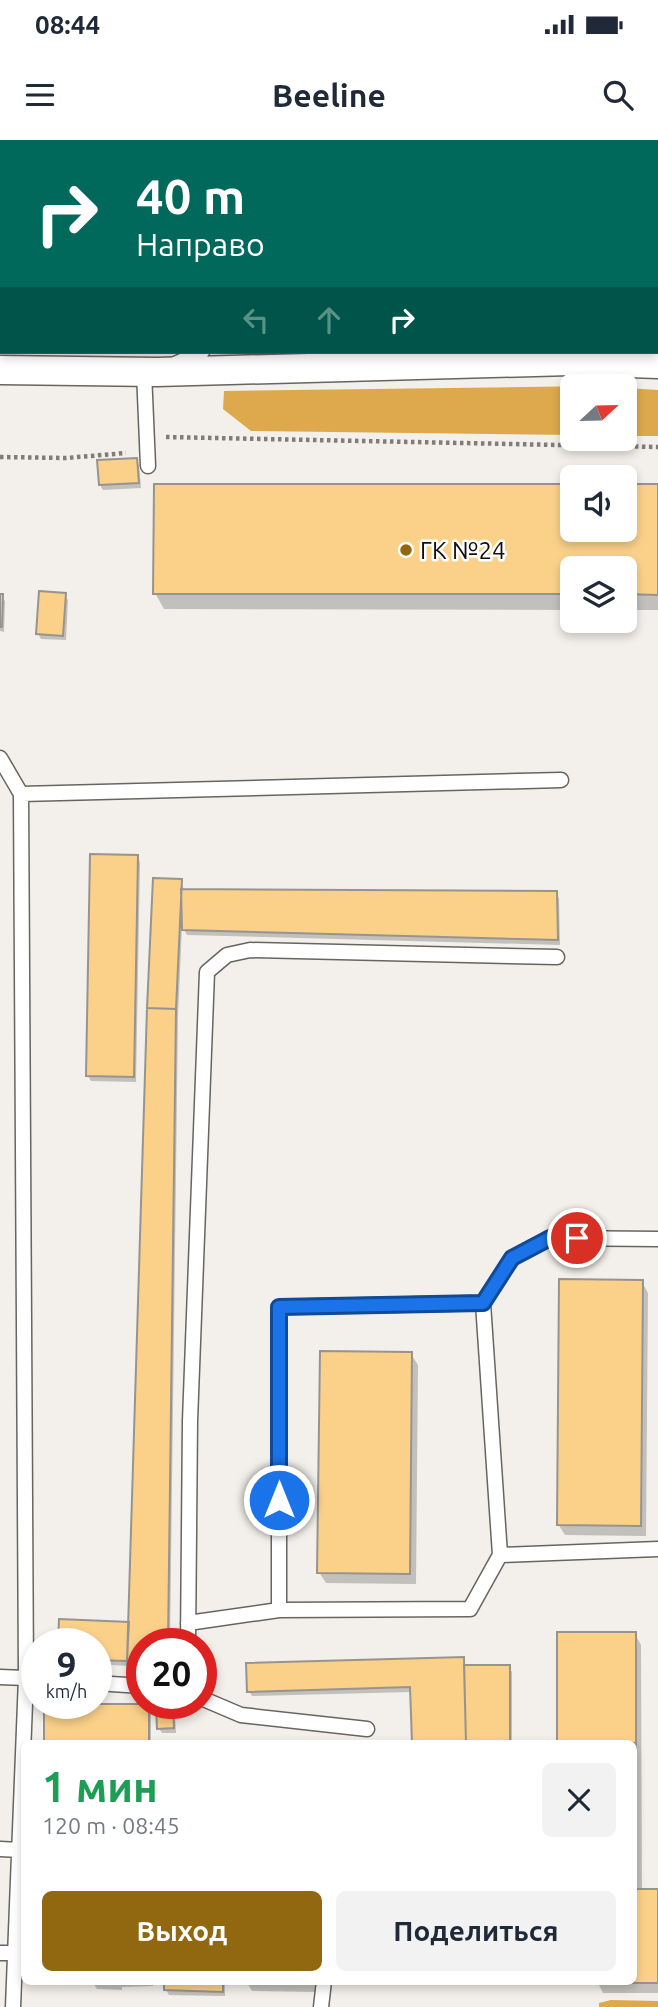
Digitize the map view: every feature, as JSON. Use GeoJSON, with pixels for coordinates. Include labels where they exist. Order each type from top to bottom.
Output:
{"type":"FeatureCollection","features":[{"type":"Feature","properties":{"kind":"street"},"geometry":{"type":"LineString","coordinates":[[0,370],[151,372],[570,361],[658,364]]}},
{"type":"Feature","properties":{"kind":"lane"},"geometry":{"type":"LineString","coordinates":[[148,459],[151,372],[197,354]]}},
{"type":"Feature","properties":{"kind":"lane"},"geometry":{"type":"LineString","coordinates":[[0,758],[21,794],[30,1628]]}},
{"type":"Feature","properties":{"kind":"lane"},"geometry":{"type":"LineString","coordinates":[[21,794],[561,780]]}},
{"type":"Feature","properties":{"kind":"lane"},"geometry":{"type":"LineString","coordinates":[[188,1628],[190,1421],[207,972],[227,955],[250,950],[557,957]]}},
{"type":"Feature","properties":{"kind":"lane"},"geometry":{"type":"LineString","coordinates":[[188,1623],[279,1610],[470,1609],[500,1555],[483,1303],[512,1258],[550,1238],[658,1239]]}},
{"type":"Feature","properties":{"kind":"lane"},"geometry":{"type":"LineString","coordinates":[[279,1610],[279,1307],[483,1303]]}},
{"type":"Feature","properties":{"kind":"lane"},"geometry":{"type":"LineString","coordinates":[[500,1555],[658,1549]]}},
{"type":"Feature","properties":{"kind":"lane"},"geometry":{"type":"LineString","coordinates":[[0,1677],[21,1678]]}},
{"type":"Feature","properties":{"kind":"lane"},"geometry":{"type":"LineString","coordinates":[[217,1705],[241,1715],[367,1729]]}},
{"type":"Feature","properties":{"kind":"lane"},"geometry":{"type":"LineString","coordinates":[[27,1740],[28,1719]]}},
{"type":"Feature","properties":{"kind":"lane"},"geometry":{"type":"LineString","coordinates":[[13,2007],[8,1953],[21,1834]]}},
{"type":"Feature","properties":{"kind":"lane"},"geometry":{"type":"LineString","coordinates":[[0,1849],[20,1850]]}},
{"type":"Feature","properties":{"kind":"lane"},"geometry":{"type":"LineString","coordinates":[[321,2007],[324,1985]]}},
{"type":"Feature","properties":{"kind":"path"},"geometry":{"type":"LineString","coordinates":[[148,436],[658,447]]}},
{"type":"Feature","properties":{"kind":"path"},"geometry":{"type":"LineString","coordinates":[[0,457],[148,459]]}},
{"type":"Feature","properties":{"kind":"shaded area"},"geometry":{"type":"Polygon","coordinates":[[[560,386],[560,435],[251,431],[223,409],[224,391],[560,386]]]}},
{"type":"Feature","properties":{"kind":"shaded area"},"geometry":{"type":"Polygon","coordinates":[[[637,389],[658,390],[658,436],[637,436],[637,389]]]}},
{"type":"Feature","properties":{"kind":"shaded area"},"geometry":{"type":"Polygon","coordinates":[[[611,2000],[658,2001],[658,2007],[599,2007],[599,2003],[611,2000]]]}},
{"type":"Feature","properties":{"kind":"building"},"geometry":{"type":"Polygon","coordinates":[[[137,458],[139,483],[99,485],[97,460],[137,458]]]}},
{"type":"Feature","properties":{"kind":"building","name":"ГК №24"},"geometry":{"type":"Polygon","coordinates":[[[154,484],[560,484],[560,542],[637,542],[637,484],[658,484],[658,595],[637,594],[637,556],[560,556],[560,594],[153,594],[154,484]]]}},
{"type":"Feature","properties":{"kind":"building"},"geometry":{"type":"Polygon","coordinates":[[[39,591],[66,593],[63,636],[36,634],[39,591]]]}},
{"type":"Feature","properties":{"kind":"building"},"geometry":{"type":"Polygon","coordinates":[[[0,594],[3,594],[2,627],[0,627],[0,594]]]}},
{"type":"Feature","properties":{"kind":"building"},"geometry":{"type":"Polygon","coordinates":[[[90,854],[138,855],[134,1077],[86,1076],[90,854]]]}},
{"type":"Feature","properties":{"kind":"building"},"geometry":{"type":"Polygon","coordinates":[[[153,878],[182,879],[176,1009],[147,1008],[153,878]]]}},
{"type":"Feature","properties":{"kind":"building"},"geometry":{"type":"Polygon","coordinates":[[[181,889],[557,891],[558,940],[182,930],[181,889]]]}},
{"type":"Feature","properties":{"kind":"building"},"geometry":{"type":"Polygon","coordinates":[[[147,1008],[176,1009],[168,1628],[128,1628],[147,1008]]]}},
{"type":"Feature","properties":{"kind":"building"},"geometry":{"type":"Polygon","coordinates":[[[559,1279],[643,1280],[641,1526],[557,1525],[559,1279]]]}},
{"type":"Feature","properties":{"kind":"building"},"geometry":{"type":"Polygon","coordinates":[[[320,1351],[412,1352],[410,1574],[317,1573],[320,1351]]]}},
{"type":"Feature","properties":{"kind":"building"},"geometry":{"type":"Polygon","coordinates":[[[59,1619],[129,1622],[129,1628],[126,1628],[126,1661],[112,1661],[112,1628],[59,1628],[59,1619]]]}},
{"type":"Feature","properties":{"kind":"building"},"geometry":{"type":"Polygon","coordinates":[[[557,1632],[636,1632],[636,1740],[557,1740],[557,1632]]]}},
{"type":"Feature","properties":{"kind":"building"},"geometry":{"type":"Polygon","coordinates":[[[464,1657],[466,1740],[412,1740],[410,1687],[247,1692],[246,1663],[464,1657]]]}},
{"type":"Feature","properties":{"kind":"building"},"geometry":{"type":"Polygon","coordinates":[[[464,1665],[510,1665],[510,1740],[466,1740],[464,1665]]]}},
{"type":"Feature","properties":{"kind":"building"},"geometry":{"type":"Polygon","coordinates":[[[112,1704],[126,1704],[126,1719],[149,1719],[149,1740],[44,1740],[44,1719],[112,1719],[112,1704]]]}},
{"type":"Feature","properties":{"kind":"building"},"geometry":{"type":"Polygon","coordinates":[[[157,1719],[174,1719],[174,1728],[157,1729],[157,1719]]]}},
{"type":"Feature","properties":{"kind":"building"},"geometry":{"type":"Polygon","coordinates":[[[637,1889],[658,1889],[658,1983],[637,1983],[637,1889]]]}},
{"type":"Feature","properties":{"kind":"building"},"geometry":{"type":"Polygon","coordinates":[[[164,1985],[223,1985],[223,1992],[164,1990],[164,1985]]]}},
{"type":"Feature","properties":{"kind":"place","name":"ГК №24"},"geometry":{"type":"Point","coordinates":[406,550]}},
{"type":"Feature","properties":{"kind":"route"},"geometry":{"type":"LineString","coordinates":[[279,1500],[279,1307],[483,1303],[512,1258],[550,1238],[577,1238]]}}]}
